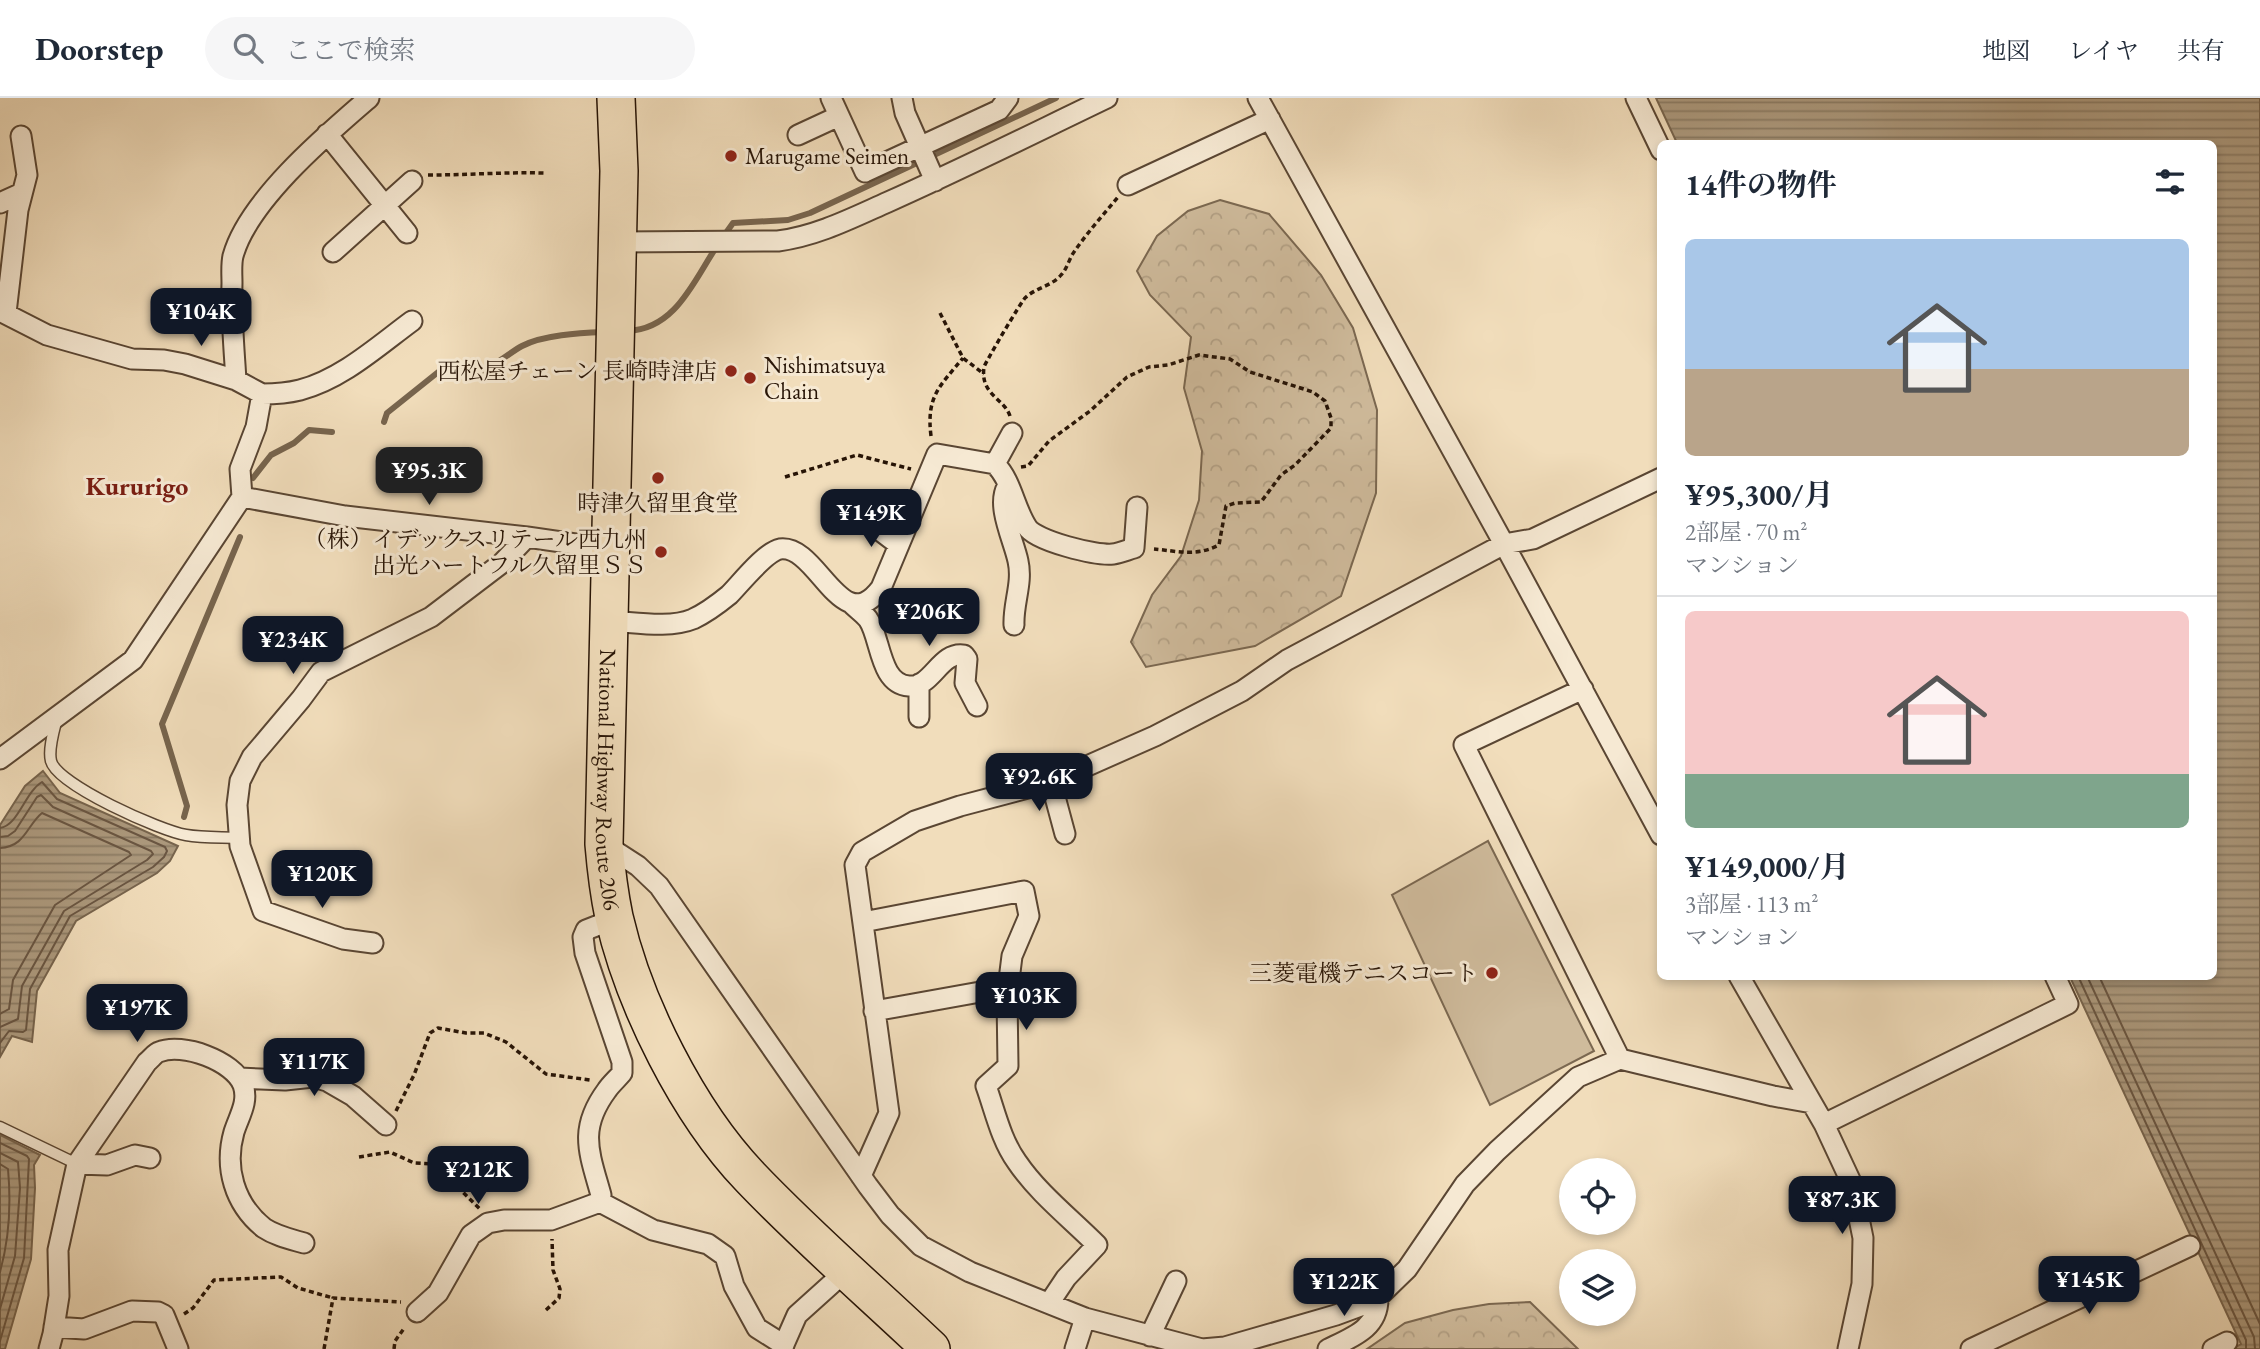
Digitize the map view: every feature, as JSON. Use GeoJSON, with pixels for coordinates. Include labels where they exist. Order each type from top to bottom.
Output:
{"type":"FeatureCollection","features":[{"type":"Feature","properties":{"kind":"highway","name":"National Highway Route 206"},"geometry":{"type":"LineString","coordinates":[[617,98],[619,171],[604,844],[614,919],[645,1009],[689,1097],[749,1176],[930,1349]]}},
{"type":"Feature","properties":{"kind":"street"},"geometry":{"type":"LineString","coordinates":[[236,380],[231,297],[232,258],[251,220],[276,188],[327,134],[369,98]]}},
{"type":"Feature","properties":{"kind":"street"},"geometry":{"type":"LineString","coordinates":[[902,98],[905,113],[932,176]]}},
{"type":"Feature","properties":{"kind":"street"},"geometry":{"type":"LineString","coordinates":[[798,135],[835,107],[865,172],[920,149],[999,110],[1008,98]]}},
{"type":"Feature","properties":{"kind":"street"},"geometry":{"type":"LineString","coordinates":[[617,242],[799,239],[826,229],[932,176],[1107,98]]}},
{"type":"Feature","properties":{"kind":"street"},"geometry":{"type":"LineString","coordinates":[[1258,98],[1657,828]]}},
{"type":"Feature","properties":{"kind":"street"},"geometry":{"type":"LineString","coordinates":[[1636,98],[1657,142]]}},
{"type":"Feature","properties":{"kind":"street"},"geometry":{"type":"LineString","coordinates":[[1129,185],[1270,119]]}},
{"type":"Feature","properties":{"kind":"street"},"geometry":{"type":"LineString","coordinates":[[327,134],[407,233]]}},
{"type":"Feature","properties":{"kind":"street"},"geometry":{"type":"LineString","coordinates":[[21,136],[27,175],[18,210],[3,312],[25,326],[47,335],[132,359],[186,364],[236,380],[262,394],[302,390],[322,381],[350,366],[412,321]]}},
{"type":"Feature","properties":{"kind":"street"},"geometry":{"type":"LineString","coordinates":[[333,252],[412,181]]}},
{"type":"Feature","properties":{"kind":"street"},"geometry":{"type":"LineString","coordinates":[[0,203],[22,193]]}},
{"type":"Feature","properties":{"kind":"street"},"geometry":{"type":"LineString","coordinates":[[0,759],[133,660],[242,497],[240,469],[256,427],[262,394]]}},
{"type":"Feature","properties":{"kind":"street"},"geometry":{"type":"LineString","coordinates":[[1012,433],[1002,473],[1003,502],[1019,562],[1020,579],[1013,611],[1014,625]]}},
{"type":"Feature","properties":{"kind":"street"},"geometry":{"type":"LineString","coordinates":[[852,604],[872,599],[881,588],[937,454],[1002,473],[1027,527],[1033,535],[1046,541],[1111,555],[1134,548],[1137,507]]}},
{"type":"Feature","properties":{"kind":"street"},"geometry":{"type":"LineString","coordinates":[[862,1176],[889,1113],[855,865],[862,852],[915,821],[1051,782],[1155,736],[1242,691],[1287,660],[1504,544],[1533,539],[1657,480]]}},
{"type":"Feature","properties":{"kind":"street"},"geometry":{"type":"LineString","coordinates":[[242,497],[345,516],[610,549]]}},
{"type":"Feature","properties":{"kind":"street"},"geometry":{"type":"LineString","coordinates":[[866,520],[899,545]]}},
{"type":"Feature","properties":{"kind":"street"},"geometry":{"type":"LineString","coordinates":[[373,943],[343,939],[264,911],[240,846],[237,805],[240,781],[252,757],[321,672],[431,617],[502,562],[527,537]]}},
{"type":"Feature","properties":{"kind":"street"},"geometry":{"type":"LineString","coordinates":[[608,621],[675,623],[694,619],[711,609],[767,556],[782,549],[796,552],[842,598],[870,621],[888,674],[897,683],[910,686],[919,684],[947,658],[964,655],[967,659],[965,683],[977,706]]}},
{"type":"Feature","properties":{"kind":"street"},"geometry":{"type":"LineString","coordinates":[[919,684],[919,717]]}},
{"type":"Feature","properties":{"kind":"street"},"geometry":{"type":"LineString","coordinates":[[1583,689],[1464,745],[1620,1059]]}},
{"type":"Feature","properties":{"kind":"street"},"geometry":{"type":"LineString","coordinates":[[1051,782],[1065,834]]}},
{"type":"Feature","properties":{"kind":"street"},"geometry":{"type":"LineString","coordinates":[[604,844],[638,866],[659,886],[890,1215],[921,1246],[970,1272],[1051,1302],[1085,1318],[1202,1349],[1225,1347],[1336,1315],[1374,1301],[1407,1269],[1465,1184],[1497,1151],[1578,1077],[1620,1059],[1812,1103]]}},
{"type":"Feature","properties":{"kind":"street"},"geometry":{"type":"LineString","coordinates":[[863,922],[1024,891],[1028,916],[1012,956],[1008,987],[1008,1066],[986,1086],[1005,1140],[1016,1161],[1035,1184],[1097,1245],[1066,1278],[1051,1302]]}},
{"type":"Feature","properties":{"kind":"street"},"geometry":{"type":"LineString","coordinates":[[600,1202],[601,1195],[587,1135],[590,1118],[608,1088],[621,1073],[621,1062],[585,953],[583,937],[586,930],[614,919]]}},
{"type":"Feature","properties":{"kind":"street"},"geometry":{"type":"LineString","coordinates":[[1740,980],[1824,1124],[1852,1184],[1863,1238],[1862,1284],[1848,1349]]}},
{"type":"Feature","properties":{"kind":"street"},"geometry":{"type":"LineString","coordinates":[[1824,1124],[2068,1004],[2057,980]]}},
{"type":"Feature","properties":{"kind":"street"},"geometry":{"type":"LineString","coordinates":[[874,1011],[1008,987]]}},
{"type":"Feature","properties":{"kind":"street"},"geometry":{"type":"LineString","coordinates":[[48,1349],[59,1296],[58,1250],[77,1164],[147,1062],[158,1052],[171,1050],[198,1053],[217,1059],[232,1068],[244,1088],[243,1110],[229,1155],[230,1176],[236,1192],[264,1228],[282,1237],[304,1243]]}},
{"type":"Feature","properties":{"kind":"street"},"geometry":{"type":"LineString","coordinates":[[239,1078],[285,1080],[313,1077],[327,1081],[353,1096],[386,1125]]}},
{"type":"Feature","properties":{"kind":"street"},"geometry":{"type":"LineString","coordinates":[[77,1164],[107,1165],[135,1155],[150,1158]]}},
{"type":"Feature","properties":{"kind":"street"},"geometry":{"type":"LineString","coordinates":[[420,1309],[438,1293],[471,1235],[488,1223],[551,1220],[600,1202],[653,1230],[708,1244],[725,1256],[734,1286],[757,1328],[783,1347],[797,1315],[847,1270]]}},
{"type":"Feature","properties":{"kind":"street"},"geometry":{"type":"LineString","coordinates":[[1970,1349],[2190,1247]]}},
{"type":"Feature","properties":{"kind":"street"},"geometry":{"type":"LineString","coordinates":[[1150,1336],[1176,1282]]}},
{"type":"Feature","properties":{"kind":"street"},"geometry":{"type":"LineString","coordinates":[[1328,1349],[1363,1330],[1374,1320],[1378,1310],[1378,1297]]}},
{"type":"Feature","properties":{"kind":"street"},"geometry":{"type":"LineString","coordinates":[[54,1327],[85,1329],[132,1311],[145,1310],[164,1315],[178,1349]]}},
{"type":"Feature","properties":{"kind":"street"},"geometry":{"type":"LineString","coordinates":[[1075,1349],[1085,1318]]}},
{"type":"Feature","properties":{"kind":"lane"},"geometry":{"type":"LineString","coordinates":[[57,718],[51,760],[57,772],[82,791],[185,835],[240,838]]}},
{"type":"Feature","properties":{"kind":"lane"},"geometry":{"type":"LineString","coordinates":[[0,1127],[77,1164]]}},
{"type":"Feature","properties":{"kind":"path"},"geometry":{"type":"LineString","coordinates":[[412,181],[427,175],[479,172],[544,173]]}},
{"type":"Feature","properties":{"kind":"path"},"geometry":{"type":"LineString","coordinates":[[1012,433],[1009,411],[985,386],[984,368],[988,354],[1005,334],[1025,298],[1061,276],[1073,254],[1129,185]]}},
{"type":"Feature","properties":{"kind":"path"},"geometry":{"type":"LineString","coordinates":[[940,313],[963,358],[984,374]]}},
{"type":"Feature","properties":{"kind":"path"},"geometry":{"type":"LineString","coordinates":[[1002,473],[1028,466],[1049,441],[1090,411],[1127,377],[1149,368],[1199,355],[1230,359],[1250,372],[1314,391],[1325,401],[1331,418],[1331,428],[1295,465],[1281,475],[1261,502],[1226,506],[1219,545],[1208,551],[1192,554],[1134,548]]}},
{"type":"Feature","properties":{"kind":"path"},"geometry":{"type":"LineString","coordinates":[[937,454],[930,426],[933,396],[939,384],[963,358]]}},
{"type":"Feature","properties":{"kind":"path"},"geometry":{"type":"LineString","coordinates":[[785,477],[857,455],[929,474]]}},
{"type":"Feature","properties":{"kind":"path"},"geometry":{"type":"LineString","coordinates":[[386,1125],[401,1103],[430,1032],[438,1028],[466,1033],[484,1032],[506,1042],[546,1074],[564,1078],[586,1078],[608,1088]]}},
{"type":"Feature","properties":{"kind":"path"},"geometry":{"type":"LineString","coordinates":[[359,1157],[390,1152],[414,1163],[433,1164],[494,1222]]}},
{"type":"Feature","properties":{"kind":"path"},"geometry":{"type":"LineString","coordinates":[[547,1310],[559,1298],[560,1289],[553,1270],[551,1220]]}},
{"type":"Feature","properties":{"kind":"path"},"geometry":{"type":"LineString","coordinates":[[168,1324],[193,1308],[214,1280],[281,1277],[298,1287],[333,1298],[416,1303],[420,1309],[395,1341],[394,1349]]}},
{"type":"Feature","properties":{"kind":"path"},"geometry":{"type":"LineString","coordinates":[[324,1349],[333,1298]]}},
{"type":"Feature","properties":{"kind":"green space"},"geometry":{"type":"Polygon","coordinates":[[[1220,200],[1269,214],[1321,275],[1353,328],[1377,410],[1376,493],[1341,596],[1255,646],[1146,667],[1131,642],[1152,595],[1181,556],[1199,500],[1202,451],[1184,388],[1191,337],[1150,295],[1137,271],[1157,236],[1188,211],[1220,200]]]}},
{"type":"Feature","properties":{"kind":"green space","name":"三菱電機テニスコート"},"geometry":{"type":"Polygon","coordinates":[[[1488,841],[1594,1051],[1490,1105],[1392,895],[1488,841]]]}},
{"type":"Feature","properties":{"kind":"green space"},"geometry":{"type":"Polygon","coordinates":[[[1530,1302],[1578,1349],[1367,1349],[1405,1323],[1453,1310],[1489,1304],[1530,1302]]]}},
{"type":"Feature","properties":{"kind":"water"},"geometry":{"type":"Polygon","coordinates":[[[1656,98],[2260,98],[2260,1349],[2232,1349],[2241,1344],[2071,980],[2217,980],[2217,140],[1676,140],[1656,98]]]}},
{"type":"Feature","properties":{"kind":"water"},"geometry":{"type":"Polygon","coordinates":[[[43,771],[60,793],[178,846],[170,861],[157,873],[76,921],[37,991],[32,1042],[12,1036],[0,1057],[0,825],[25,786],[43,771]]]}},
{"type":"Feature","properties":{"kind":"water"},"geometry":{"type":"Polygon","coordinates":[[[0,1135],[40,1155],[34,1165],[31,1259],[5,1349],[0,1349],[0,1135]]]}},
{"type":"Feature","properties":{"kind":"waterway"},"geometry":{"type":"LineString","coordinates":[[723,237],[733,223],[788,220],[810,213],[1056,98]]}},
{"type":"Feature","properties":{"kind":"waterway"},"geometry":{"type":"LineString","coordinates":[[628,331],[659,322],[671,312],[682,300],[717,246]]}},
{"type":"Feature","properties":{"kind":"waterway"},"geometry":{"type":"LineString","coordinates":[[384,422],[387,413],[447,365],[478,372],[540,339],[604,332]]}},
{"type":"Feature","properties":{"kind":"waterway"},"geometry":{"type":"LineString","coordinates":[[253,478],[271,455],[294,443],[309,430],[332,432]]}},
{"type":"Feature","properties":{"kind":"waterway"},"geometry":{"type":"LineString","coordinates":[[184,817],[187,806],[162,724],[240,537]]}},
{"type":"Feature","properties":{"kind":"place","name":"Marugame Seimen"},"geometry":{"type":"Point","coordinates":[731,156]}},
{"type":"Feature","properties":{"kind":"place","name":"西松屋チェーン 長崎時津店"},"geometry":{"type":"Point","coordinates":[731,371]}},
{"type":"Feature","properties":{"kind":"place","name":"Nishimatsuya Chain"},"geometry":{"type":"Point","coordinates":[750,378]}},
{"type":"Feature","properties":{"kind":"place","name":"時津久留里食堂"},"geometry":{"type":"Point","coordinates":[658,478]}},
{"type":"Feature","properties":{"kind":"place","name":"（株）イデックスリテール西九州 出光ハートフル久留里ＳＳ"},"geometry":{"type":"Point","coordinates":[661,552]}},
{"type":"Feature","properties":{"kind":"place","name":"三菱電機テニスコート"},"geometry":{"type":"Point","coordinates":[1492,973]}},
{"type":"Feature","properties":{"kind":"district","name":"Kururigo"},"geometry":{"type":"Point","coordinates":[137,486]}}]}
